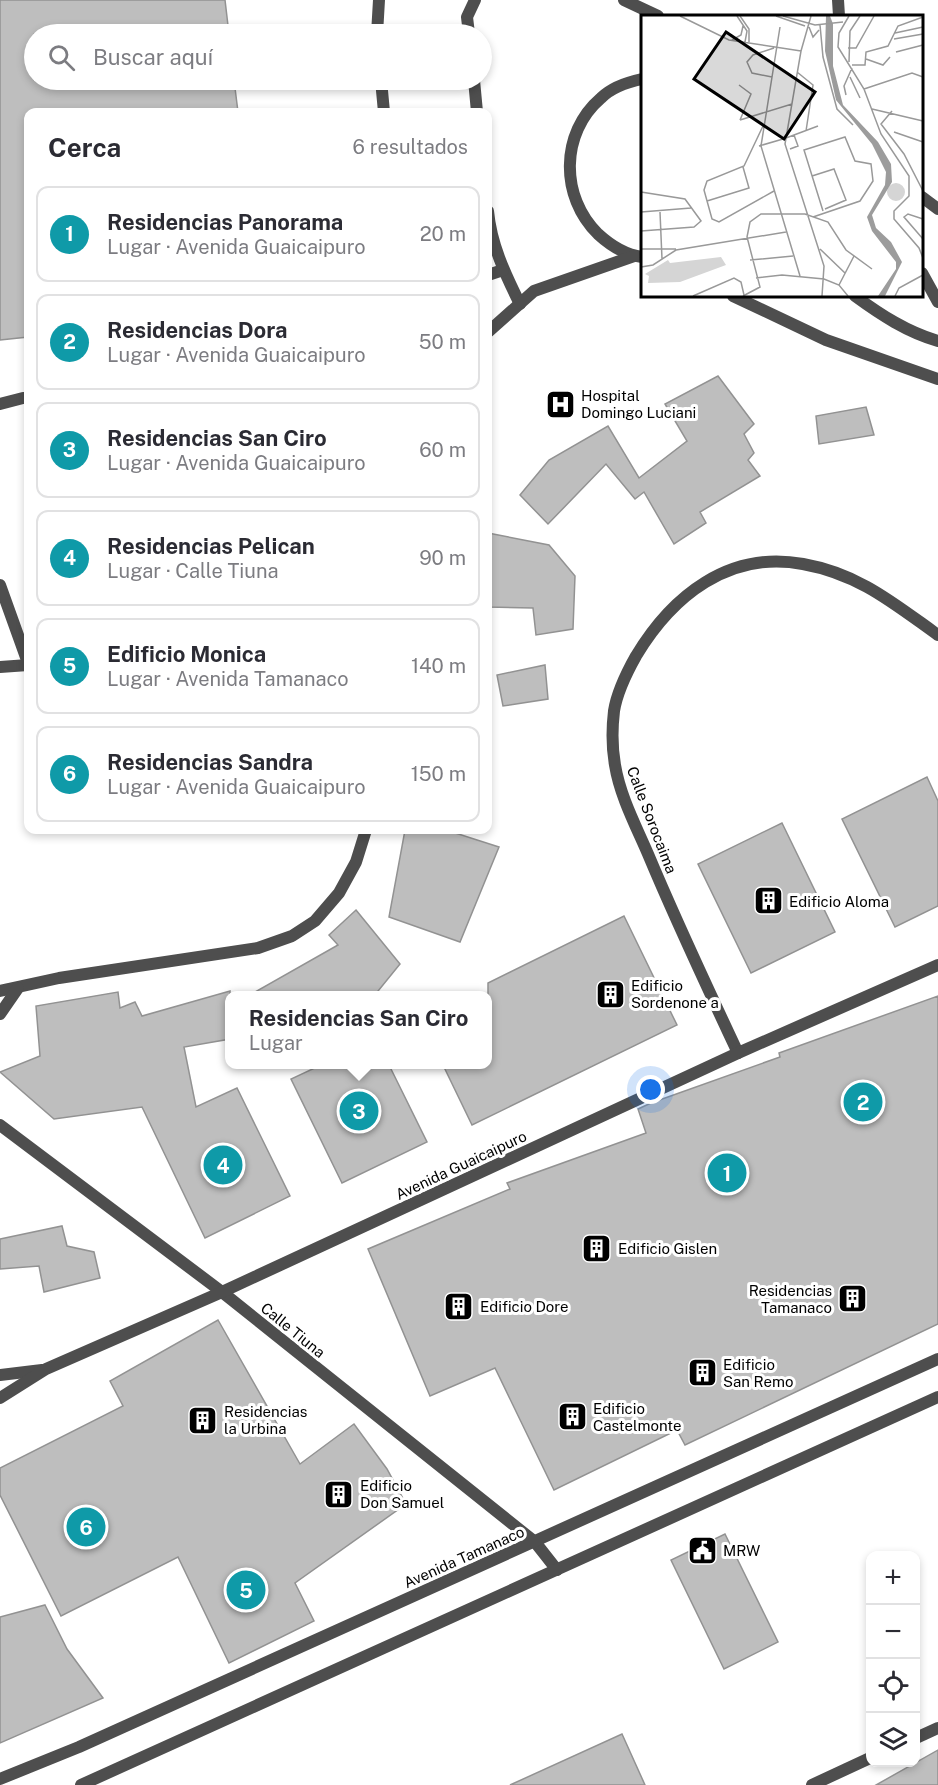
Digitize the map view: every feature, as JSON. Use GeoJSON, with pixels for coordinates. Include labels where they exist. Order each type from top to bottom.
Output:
{"type":"FeatureCollection","features":[{"type":"Feature","properties":{"kind":"street"},"geometry":{"type":"LineString","coordinates":[[378,24],[379,0]]}},
{"type":"Feature","properties":{"kind":"street"},"geometry":{"type":"LineString","coordinates":[[468,24],[467,18],[475,0]]}},
{"type":"Feature","properties":{"kind":"street"},"geometry":{"type":"LineString","coordinates":[[624,0],[656,15]]}},
{"type":"Feature","properties":{"kind":"street"},"geometry":{"type":"LineString","coordinates":[[838,0],[839,15]]}},
{"type":"Feature","properties":{"kind":"street"},"geometry":{"type":"LineString","coordinates":[[638,256],[609,244],[588,225],[574,200],[569,172],[572,144],[582,119],[601,97],[625,83],[641,79]]}},
{"type":"Feature","properties":{"kind":"street"},"geometry":{"type":"LineString","coordinates":[[382,90],[384,108]]}},
{"type":"Feature","properties":{"kind":"street"},"geometry":{"type":"LineString","coordinates":[[475,90],[477,108]]}},
{"type":"Feature","properties":{"kind":"street"},"geometry":{"type":"LineString","coordinates":[[923,199],[938,209]]}},
{"type":"Feature","properties":{"kind":"street"},"geometry":{"type":"LineString","coordinates":[[492,236],[503,270],[520,304]]}},
{"type":"Feature","properties":{"kind":"street"},"geometry":{"type":"LineString","coordinates":[[492,328],[534,291],[638,256]]}},
{"type":"Feature","properties":{"kind":"street"},"geometry":{"type":"LineString","coordinates":[[492,274],[503,270]]}},
{"type":"Feature","properties":{"kind":"street"},"geometry":{"type":"LineString","coordinates":[[923,277],[938,303]]}},
{"type":"Feature","properties":{"kind":"street"},"geometry":{"type":"LineString","coordinates":[[735,297],[826,340],[938,379]]}},
{"type":"Feature","properties":{"kind":"street"},"geometry":{"type":"LineString","coordinates":[[856,297],[879,314],[919,335],[938,341]]}},
{"type":"Feature","properties":{"kind":"street"},"geometry":{"type":"LineString","coordinates":[[0,404],[24,398]]}},
{"type":"Feature","properties":{"kind":"street","name":"Calle Sorocaima"},"geometry":{"type":"LineString","coordinates":[[738,1053],[657,875],[625,800],[615,766],[614,709],[633,663],[646,640],[687,594],[716,575],[744,564],[801,563],[850,577],[870,588],[938,635]]}},
{"type":"Feature","properties":{"kind":"street"},"geometry":{"type":"LineString","coordinates":[[0,585],[24,653]]}},
{"type":"Feature","properties":{"kind":"street"},"geometry":{"type":"LineString","coordinates":[[0,667],[24,664]]}},
{"type":"Feature","properties":{"kind":"street"},"geometry":{"type":"LineString","coordinates":[[0,991],[60,978],[258,948],[292,936],[315,921],[339,893],[356,862],[365,834]]}},
{"type":"Feature","properties":{"kind":"street","name":"Avenida Guaicaipuro"},"geometry":{"type":"LineString","coordinates":[[0,1398],[46,1369],[222,1292],[738,1053],[938,965]]}},
{"type":"Feature","properties":{"kind":"street"},"geometry":{"type":"LineString","coordinates":[[0,1014],[18,988]]}},
{"type":"Feature","properties":{"kind":"street","name":"Calle Tiuna"},"geometry":{"type":"LineString","coordinates":[[2,1124],[222,1292],[535,1542],[557,1570]]}},
{"type":"Feature","properties":{"kind":"street","name":"Avenida Tamanaco"},"geometry":{"type":"LineString","coordinates":[[0,1778],[90,1742],[938,1359]]}},
{"type":"Feature","properties":{"kind":"street"},"geometry":{"type":"LineString","coordinates":[[0,1375],[46,1369]]}},
{"type":"Feature","properties":{"kind":"street"},"geometry":{"type":"LineString","coordinates":[[81,1785],[938,1397]]}},
{"type":"Feature","properties":{"kind":"street"},"geometry":{"type":"LineString","coordinates":[[920,1736],[938,1728]]}},
{"type":"Feature","properties":{"kind":"street"},"geometry":{"type":"LineString","coordinates":[[812,1785],[866,1760]]}},
{"type":"Feature","properties":{"kind":"building"},"geometry":{"type":"Polygon","coordinates":[[[0,0],[225,0],[228,24],[24,24],[24,90],[235,90],[238,108],[24,108],[24,337],[0,340],[0,0]]]}},
{"type":"Feature","properties":{"kind":"building"},"geometry":{"type":"Polygon","coordinates":[[[718,376],[754,424],[744,434],[754,453],[748,460],[760,476],[700,512],[706,523],[674,544],[644,492],[635,499],[606,464],[548,524],[520,495],[549,460],[608,426],[639,478],[687,441],[665,404],[718,376]]]}},
{"type":"Feature","properties":{"kind":"building"},"geometry":{"type":"Polygon","coordinates":[[[866,407],[874,435],[819,444],[816,416],[866,407]]]}},
{"type":"Feature","properties":{"kind":"building"},"geometry":{"type":"Polygon","coordinates":[[[492,534],[549,545],[575,576],[573,629],[536,635],[533,608],[492,607],[492,534]]]}},
{"type":"Feature","properties":{"kind":"building"},"geometry":{"type":"Polygon","coordinates":[[[545,665],[548,699],[503,706],[497,675],[545,665]]]}},
{"type":"Feature","properties":{"kind":"building"},"geometry":{"type":"Polygon","coordinates":[[[927,777],[938,801],[938,906],[895,927],[842,819],[927,777]]]}},
{"type":"Feature","properties":{"kind":"building","name":"Edificio Aloma"},"geometry":{"type":"Polygon","coordinates":[[[782,823],[835,932],[751,973],[698,864],[782,823]]]}},
{"type":"Feature","properties":{"kind":"building"},"geometry":{"type":"Polygon","coordinates":[[[404,834],[458,834],[499,847],[460,942],[389,917],[404,834]]]}},
{"type":"Feature","properties":{"kind":"building"},"geometry":{"type":"Polygon","coordinates":[[[356,910],[400,964],[378,991],[257,991],[338,945],[329,935],[356,910]]]}},
{"type":"Feature","properties":{"kind":"building"},"geometry":{"type":"Polygon","coordinates":[[[624,916],[677,1025],[472,1125],[445,1069],[492,1069],[492,991],[488,991],[488,983],[624,916]]]}},
{"type":"Feature","properties":{"kind":"building"},"geometry":{"type":"Polygon","coordinates":[[[118,992],[120,1008],[135,1002],[142,1016],[225,992],[225,1040],[184,1047],[196,1107],[237,1088],[290,1196],[205,1238],[142,1107],[54,1119],[0,1072],[40,1056],[36,1006],[118,992]]]}},
{"type":"Feature","properties":{"kind":"building"},"geometry":{"type":"Polygon","coordinates":[[[938,996],[938,1324],[685,1445],[677,1430],[554,1490],[495,1368],[430,1396],[368,1249],[510,1189],[507,1183],[646,1133],[638,1109],[651,1103],[780,1057],[779,1053],[938,996]]]}},
{"type":"Feature","properties":{"kind":"building"},"geometry":{"type":"Polygon","coordinates":[[[312,1069],[391,1069],[427,1142],[342,1183],[291,1079],[312,1069]]]}},
{"type":"Feature","properties":{"kind":"building"},"geometry":{"type":"Polygon","coordinates":[[[62,1226],[67,1246],[94,1252],[100,1278],[44,1292],[39,1266],[0,1269],[0,1239],[62,1226]]]}},
{"type":"Feature","properties":{"kind":"building"},"geometry":{"type":"Polygon","coordinates":[[[218,1320],[300,1464],[354,1424],[387,1469],[406,1504],[295,1583],[314,1621],[229,1663],[178,1557],[61,1616],[0,1495],[0,1468],[123,1406],[110,1381],[218,1320]]]}},
{"type":"Feature","properties":{"kind":"building"},"geometry":{"type":"Polygon","coordinates":[[[725,1534],[778,1642],[724,1669],[671,1560],[725,1534]]]}},
{"type":"Feature","properties":{"kind":"building"},"geometry":{"type":"Polygon","coordinates":[[[45,1605],[67,1649],[103,1698],[0,1743],[0,1617],[45,1605]]]}},
{"type":"Feature","properties":{"kind":"building"},"geometry":{"type":"Polygon","coordinates":[[[622,1734],[645,1785],[510,1785],[622,1734]]]}},
{"type":"Feature","properties":{"kind":"building"},"geometry":{"type":"Polygon","coordinates":[[[938,1750],[938,1785],[876,1785],[908,1767],[920,1767],[920,1760],[938,1750]]]}},
{"type":"Feature","properties":{"kind":"place","name":"Hospital Domingo Luciani"},"geometry":{"type":"Point","coordinates":[560,404]}},
{"type":"Feature","properties":{"kind":"place","name":"Edificio Aloma"},"geometry":{"type":"Point","coordinates":[768,901]}},
{"type":"Feature","properties":{"kind":"place","name":"Edificio Sordenone a"},"geometry":{"type":"Point","coordinates":[610,994]}},
{"type":"Feature","properties":{"kind":"place","name":"Residencias Dora"},"geometry":{"type":"Point","coordinates":[863,1102]}},
{"type":"Feature","properties":{"kind":"place","name":"Residencias San Ciro"},"geometry":{"type":"Point","coordinates":[359,1111]}},
{"type":"Feature","properties":{"kind":"place","name":"Residencias Pelican"},"geometry":{"type":"Point","coordinates":[223,1165]}},
{"type":"Feature","properties":{"kind":"place","name":"Residencias Panorama"},"geometry":{"type":"Point","coordinates":[727,1173]}},
{"type":"Feature","properties":{"kind":"place","name":"Edificio Gislen"},"geometry":{"type":"Point","coordinates":[597,1248]}},
{"type":"Feature","properties":{"kind":"place","name":"Residencias Tamanaco"},"geometry":{"type":"Point","coordinates":[853,1299]}},
{"type":"Feature","properties":{"kind":"place","name":"Edificio Dore"},"geometry":{"type":"Point","coordinates":[459,1306]}},
{"type":"Feature","properties":{"kind":"place","name":"Edificio San Remo"},"geometry":{"type":"Point","coordinates":[702,1373]}},
{"type":"Feature","properties":{"kind":"place","name":"Edificio Castelmonte"},"geometry":{"type":"Point","coordinates":[572,1417]}},
{"type":"Feature","properties":{"kind":"place","name":"Residencias la Urbina"},"geometry":{"type":"Point","coordinates":[203,1420]}},
{"type":"Feature","properties":{"kind":"place","name":"Edificio Don Samuel"},"geometry":{"type":"Point","coordinates":[339,1494]}},
{"type":"Feature","properties":{"kind":"place","name":"Residencias Sandra"},"geometry":{"type":"Point","coordinates":[86,1527]}},
{"type":"Feature","properties":{"kind":"place","name":"MRW"},"geometry":{"type":"Point","coordinates":[702,1550]}},
{"type":"Feature","properties":{"kind":"place","name":"Edificio Monica"},"geometry":{"type":"Point","coordinates":[246,1590]}}]}
